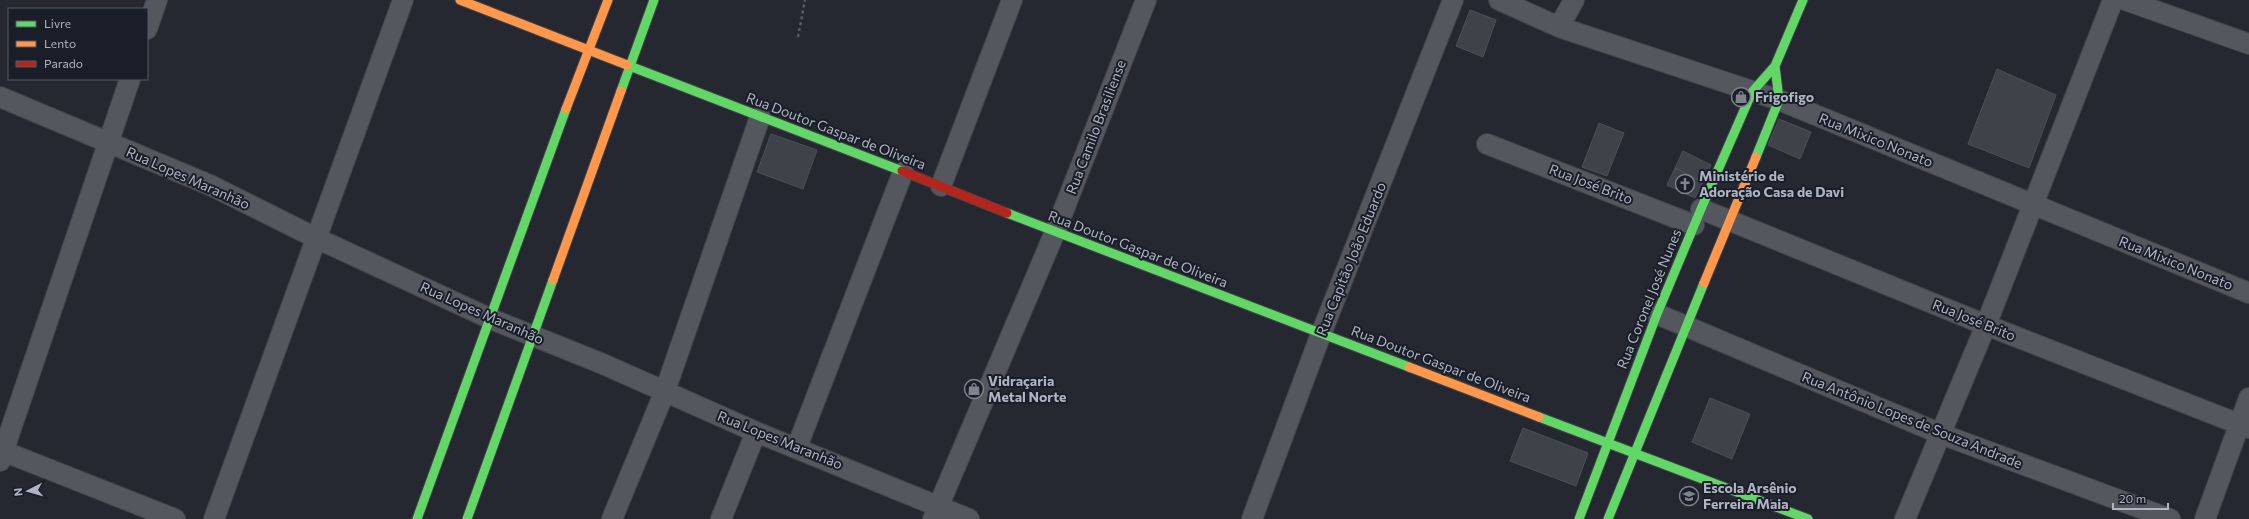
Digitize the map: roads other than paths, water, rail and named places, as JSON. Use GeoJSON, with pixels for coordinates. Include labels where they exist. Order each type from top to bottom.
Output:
{"type":"FeatureCollection","features":[{"type":"Feature","properties":{"kind":"street"},"geometry":{"type":"LineString","coordinates":[[148,26],[157,0]]}},
{"type":"Feature","properties":{"kind":"street"},"geometry":{"type":"LineString","coordinates":[[214,519],[403,0]]}},
{"type":"Feature","properties":{"kind":"street","name":"Rua Doutor Gaspar de Oliveira"},"geometry":{"type":"LineString","coordinates":[[460,0],[942,186],[1055,232],[1808,519]]}},
{"type":"Feature","properties":{"kind":"street"},"geometry":{"type":"LineString","coordinates":[[417,519],[491,319],[587,50],[608,0]]}},
{"type":"Feature","properties":{"kind":"street"},"geometry":{"type":"LineString","coordinates":[[467,519],[654,0]]}},
{"type":"Feature","properties":{"kind":"street"},"geometry":{"type":"LineString","coordinates":[[942,186],[1012,0]]}},
{"type":"Feature","properties":{"kind":"street","name":"Rua Camilo Brasiliense"},"geometry":{"type":"LineString","coordinates":[[936,512],[1055,232],[1146,0]]}},
{"type":"Feature","properties":{"kind":"street","name":"Rua Capitão João Eduardo"},"geometry":{"type":"LineString","coordinates":[[1252,519],[1321,334],[1453,0]]}},
{"type":"Feature","properties":{"kind":"street","name":"Rua Mixico Nonato"},"geometry":{"type":"LineString","coordinates":[[1500,0],[1559,27],[1779,100],[2249,293]]}},
{"type":"Feature","properties":{"kind":"street"},"geometry":{"type":"LineString","coordinates":[[1559,27],[1574,0]]}},
{"type":"Feature","properties":{"kind":"street"},"geometry":{"type":"LineString","coordinates":[[1608,519],[1634,452],[1687,328],[1779,100],[1775,66],[1803,0]]}},
{"type":"Feature","properties":{"kind":"street"},"geometry":{"type":"LineString","coordinates":[[1905,519],[1986,325],[2113,0]]}},
{"type":"Feature","properties":{"kind":"street"},"geometry":{"type":"LineString","coordinates":[[2125,0],[2249,44]]}},
{"type":"Feature","properties":{"kind":"street","name":"Rua Coronel José Nunes"},"geometry":{"type":"LineString","coordinates":[[1579,519],[1657,314],[1697,217],[1752,92],[1775,66]]}},
{"type":"Feature","properties":{"kind":"street"},"geometry":{"type":"LineString","coordinates":[[130,80],[1,454],[175,519]]}},
{"type":"Feature","properties":{"kind":"street","name":"Rua Lopes Maranhão"},"geometry":{"type":"LineString","coordinates":[[0,97],[212,186],[316,238],[491,319],[665,391],[756,432],[797,447],[936,512],[968,519]]}},
{"type":"Feature","properties":{"kind":"street"},"geometry":{"type":"LineString","coordinates":[[612,519],[665,391],[760,117]]}},
{"type":"Feature","properties":{"kind":"street","name":"Rua José Brito"},"geometry":{"type":"LineString","coordinates":[[1487,144],[1697,217],[1729,221],[1986,325],[2244,426]]}},
{"type":"Feature","properties":{"kind":"street"},"geometry":{"type":"LineString","coordinates":[[797,447],[903,172]]}},
{"type":"Feature","properties":{"kind":"street","name":"Rua Antônio Lopes de Souza Andrade"},"geometry":{"type":"LineString","coordinates":[[1657,314],[1687,328],[1941,434],[2170,519]]}},
{"type":"Feature","properties":{"kind":"street"},"geometry":{"type":"LineString","coordinates":[[2205,519],[2244,426],[2249,398]]}},
{"type":"Feature","properties":{"kind":"street"},"geometry":{"type":"LineString","coordinates":[[721,519],[756,432]]}},
{"type":"Feature","properties":{"kind":"place","name":"Frigofigo"},"geometry":{"type":"Point","coordinates":[1741,97]}},
{"type":"Feature","properties":{"kind":"place","name":"Ministério de Adoração Casa de Davi"},"geometry":{"type":"Point","coordinates":[1685,184]}},
{"type":"Feature","properties":{"kind":"place","name":"Vidraçaria Metal Norte"},"geometry":{"type":"Point","coordinates":[974,389]}},
{"type":"Feature","properties":{"kind":"place","name":"Escola Arsênio Ferreira Maia"},"geometry":{"type":"Point","coordinates":[1689,496]}}]}
